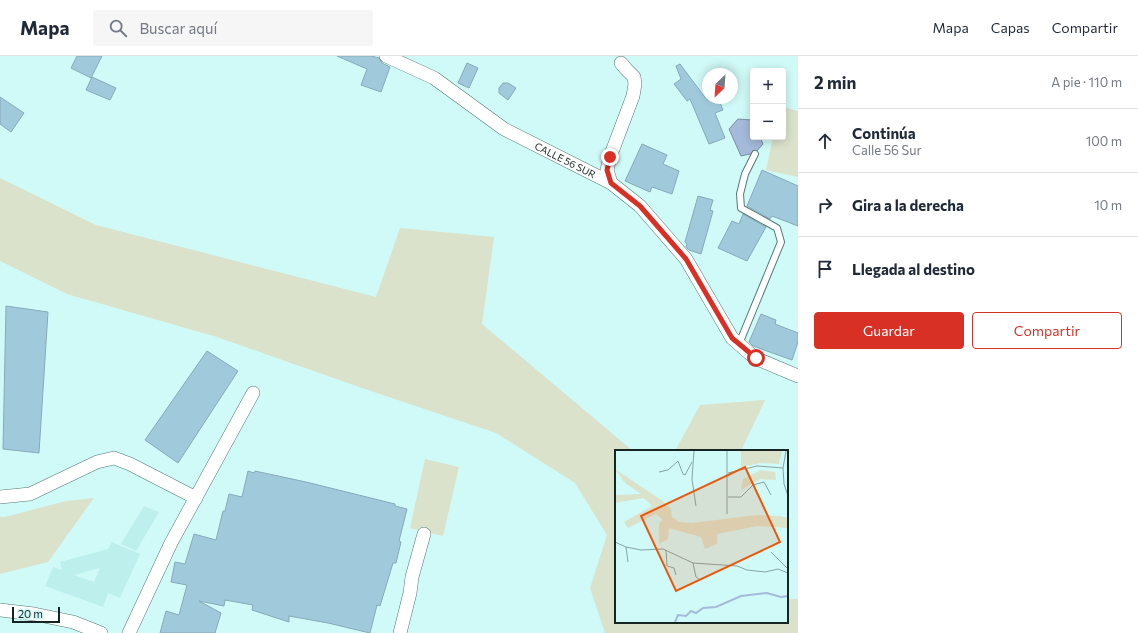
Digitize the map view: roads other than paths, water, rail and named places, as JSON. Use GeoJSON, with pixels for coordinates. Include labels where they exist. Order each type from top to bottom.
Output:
{"type":"FeatureCollection","features":[{"type":"Feature","properties":{"kind":"street","name":"CALLE 56 SUR"},"geometry":{"type":"LineString","coordinates":[[386,56],[434,78],[504,129],[611,183],[640,206],[686,259],[732,338],[756,358],[798,376]]}},
{"type":"Feature","properties":{"kind":"street"},"geometry":{"type":"LineString","coordinates":[[611,183],[607,170],[610,157],[630,107],[635,84],[634,77],[621,62]]}},
{"type":"Feature","properties":{"kind":"street"},"geometry":{"type":"LineString","coordinates":[[129,633],[171,544],[253,393]]}},
{"type":"Feature","properties":{"kind":"street"},"geometry":{"type":"LineString","coordinates":[[0,497],[30,494],[97,462],[114,458],[130,464],[196,498]]}},
{"type":"Feature","properties":{"kind":"street"},"geometry":{"type":"LineString","coordinates":[[400,633],[410,593],[412,577],[424,534]]}},
{"type":"Feature","properties":{"kind":"street"},"geometry":{"type":"LineString","coordinates":[[0,610],[34,614],[73,622],[101,633]]}},
{"type":"Feature","properties":{"kind":"lane"},"geometry":{"type":"LineString","coordinates":[[740,344],[781,242],[777,228],[741,208],[740,194],[745,174],[755,154]]}}]}
